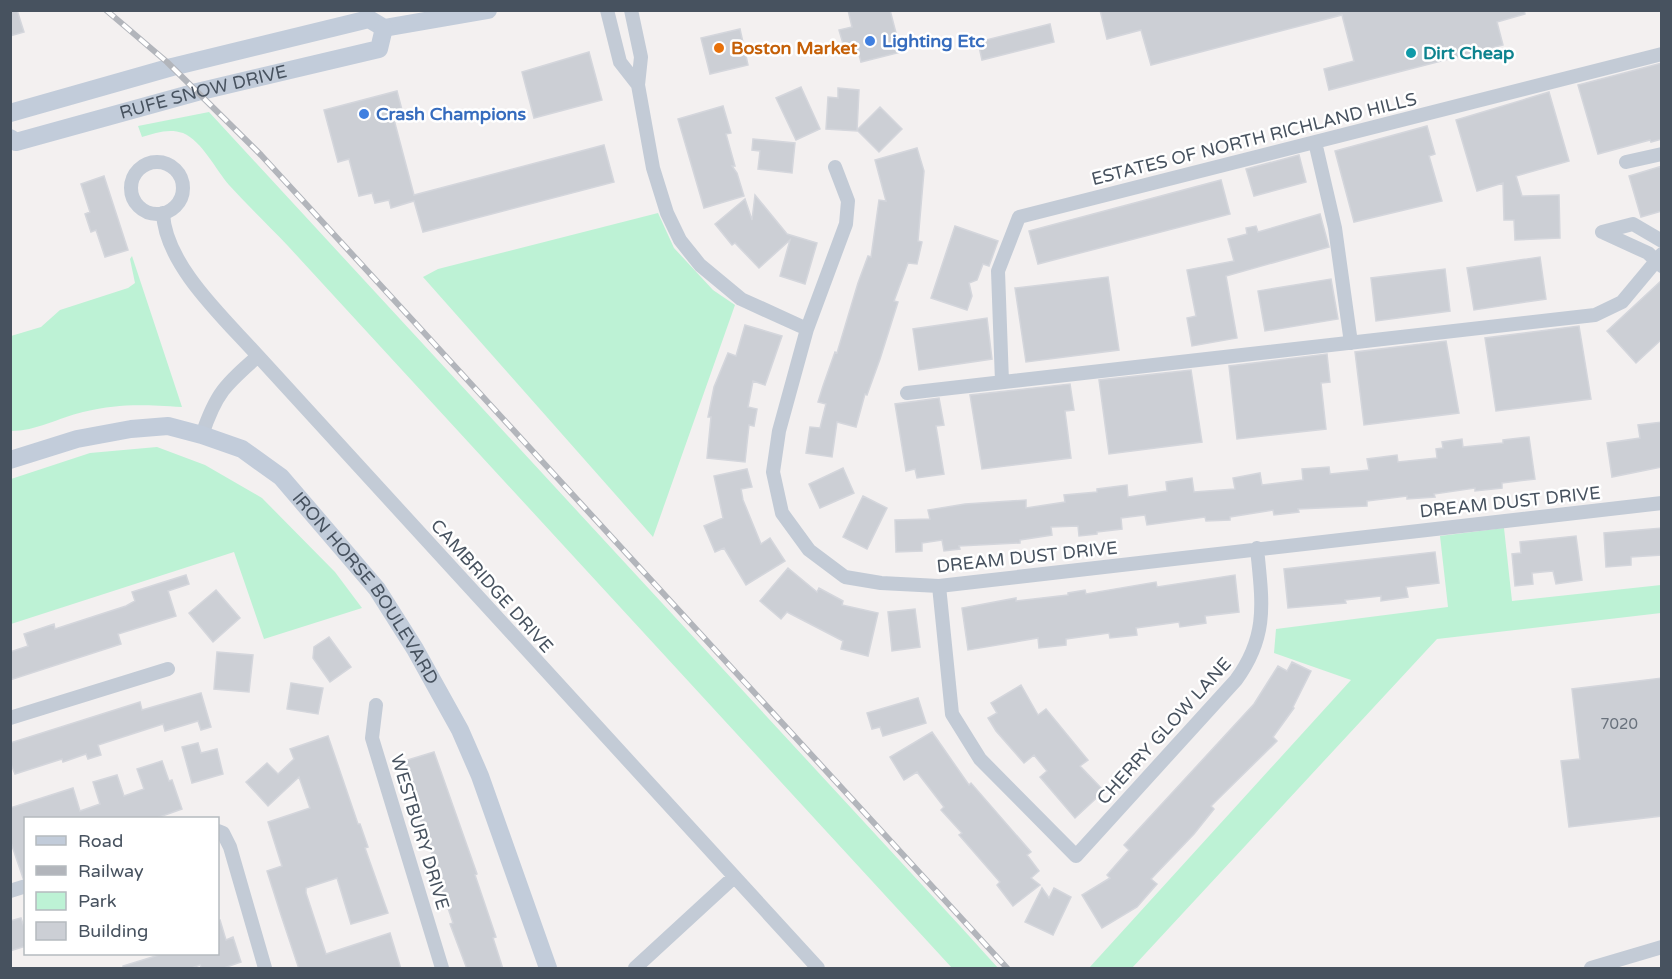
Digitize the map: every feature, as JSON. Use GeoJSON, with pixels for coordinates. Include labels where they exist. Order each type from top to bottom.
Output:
{"type":"FeatureCollection","features":[{"type":"Feature","properties":{"kind":"main road","name":"RUFE SNOW DRIVE"},"geometry":{"type":"LineString","coordinates":[[10,113],[162,69],[369,19],[384,28],[488,10]]}},
{"type":"Feature","properties":{"kind":"main road","name":"RUFE SNOW DRIVE"},"geometry":{"type":"LineString","coordinates":[[10,138],[16,142],[197,92],[379,49],[384,28]]}},
{"type":"Feature","properties":{"kind":"main road","name":"IRON HORSE BOULEVARD"},"geometry":{"type":"LineString","coordinates":[[10,460],[77,439],[131,429],[168,426],[242,449],[281,477],[377,589],[415,649],[460,730],[480,776],[548,969]]}},
{"type":"Feature","properties":{"kind":"street"},"geometry":{"type":"LineString","coordinates":[[607,10],[620,62],[638,85]]}},
{"type":"Feature","properties":{"kind":"street"},"geometry":{"type":"LineString","coordinates":[[632,10],[641,57],[638,85],[654,168],[667,213],[680,240],[700,265],[734,294],[807,328]]}},
{"type":"Feature","properties":{"kind":"street","name":"ESTATES OF NORTH RICHLAND HILLS"},"geometry":{"type":"LineString","coordinates":[[1002,382],[998,271],[1019,217],[1662,54]]}},
{"type":"Feature","properties":{"kind":"street"},"geometry":{"type":"LineString","coordinates":[[1315,142],[1335,228],[1351,343]]}},
{"type":"Feature","properties":{"kind":"street"},"geometry":{"type":"LineString","coordinates":[[1626,162],[1662,154]]}},
{"type":"Feature","properties":{"kind":"street","name":"DREAM DUST DRIVE"},"geometry":{"type":"LineString","coordinates":[[835,168],[848,201],[846,224],[807,328],[779,431],[773,472],[782,513],[809,550],[845,577],[881,583],[939,586],[1662,503]]}},
{"type":"Feature","properties":{"kind":"street","name":"CAMBRIDGE DRIVE"},"geometry":{"type":"LineString","coordinates":[[163,213],[167,236],[192,281],[818,969]]}},
{"type":"Feature","properties":{"kind":"street"},"geometry":{"type":"LineString","coordinates":[[907,393],[1595,315],[1622,302],[1660,260],[1602,232],[1633,224],[1662,241]]}},
{"type":"Feature","properties":{"kind":"street"},"geometry":{"type":"LineString","coordinates":[[202,435],[212,405],[221,391],[258,356]]}},
{"type":"Feature","properties":{"kind":"street","name":"CHERRY GLOW LANE"},"geometry":{"type":"LineString","coordinates":[[939,586],[952,714],[980,759],[1076,856],[1236,680],[1250,661],[1258,640],[1261,621],[1257,548]]}},
{"type":"Feature","properties":{"kind":"street"},"geometry":{"type":"LineString","coordinates":[[10,718],[168,669]]}},
{"type":"Feature","properties":{"kind":"street","name":"WESTBURY DRIVE"},"geometry":{"type":"LineString","coordinates":[[376,705],[372,738],[442,969]]}},
{"type":"Feature","properties":{"kind":"street"},"geometry":{"type":"LineString","coordinates":[[220,832],[231,847],[265,969]]}},
{"type":"Feature","properties":{"kind":"street"},"geometry":{"type":"LineString","coordinates":[[635,969],[734,877]]}},
{"type":"Feature","properties":{"kind":"street"},"geometry":{"type":"LineString","coordinates":[[1591,969],[1662,947]]}},
{"type":"Feature","properties":{"kind":"green space"},"geometry":{"type":"Polygon","coordinates":[[[209,112],[998,968],[952,968],[288,246],[229,185],[196,142],[183,133],[173,131],[142,137],[138,126],[209,112]]]}},
{"type":"Feature","properties":{"kind":"green space"},"geometry":{"type":"Polygon","coordinates":[[[658,213],[674,248],[713,290],[735,305],[653,537],[423,277],[438,269],[658,213]]]}},
{"type":"Feature","properties":{"kind":"green space"},"geometry":{"type":"Polygon","coordinates":[[[132,256],[182,407],[144,405],[109,407],[83,412],[38,427],[11,431],[11,336],[41,327],[60,310],[128,288],[135,283],[130,259],[132,256]]]}},
{"type":"Feature","properties":{"kind":"green space"},"geometry":{"type":"Polygon","coordinates":[[[157,447],[205,465],[262,498],[335,572],[362,608],[264,639],[234,552],[11,624],[11,479],[90,453],[157,447]]]}},
{"type":"Feature","properties":{"kind":"green space"},"geometry":{"type":"Polygon","coordinates":[[[1504,528],[1512,601],[1661,585],[1661,613],[1437,639],[1132,968],[1089,968],[1351,680],[1274,653],[1276,629],[1448,607],[1440,536],[1504,528]]]}},
{"type":"Feature","properties":{"kind":"building"},"geometry":{"type":"Polygon","coordinates":[[[10,10],[17,10],[24,32],[10,36],[10,10]]]}},
{"type":"Feature","properties":{"kind":"building","name":"Lighting Etc"},"geometry":{"type":"Polygon","coordinates":[[[848,10],[890,10],[901,52],[861,62],[858,51],[846,54],[839,30],[852,27],[848,10]]]}},
{"type":"Feature","properties":{"kind":"building"},"geometry":{"type":"Polygon","coordinates":[[[1100,10],[1524,10],[1525,14],[1497,22],[1503,45],[1329,90],[1324,69],[1354,61],[1342,15],[1151,65],[1141,30],[1107,39],[1100,10]]]}},
{"type":"Feature","properties":{"kind":"building"},"geometry":{"type":"Polygon","coordinates":[[[1050,24],[1054,42],[982,60],[978,42],[1050,24]]]}},
{"type":"Feature","properties":{"kind":"building"},"geometry":{"type":"Polygon","coordinates":[[[740,29],[748,65],[710,74],[701,38],[740,29]]]}},
{"type":"Feature","properties":{"kind":"building"},"geometry":{"type":"Polygon","coordinates":[[[589,52],[602,100],[534,118],[522,72],[589,52]]]}},
{"type":"Feature","properties":{"kind":"building"},"geometry":{"type":"Polygon","coordinates":[[[1662,63],[1662,139],[1598,154],[1578,85],[1662,63]]]}},
{"type":"Feature","properties":{"kind":"building"},"geometry":{"type":"Polygon","coordinates":[[[801,87],[820,129],[796,140],[776,98],[801,87]]]}},
{"type":"Feature","properties":{"kind":"building"},"geometry":{"type":"Polygon","coordinates":[[[838,88],[859,90],[857,131],[826,129],[828,97],[838,98],[838,88]]]}},
{"type":"Feature","properties":{"kind":"building"},"geometry":{"type":"Polygon","coordinates":[[[397,91],[402,110],[392,112],[414,195],[604,145],[614,182],[423,232],[414,201],[391,208],[389,200],[375,203],[372,193],[359,196],[349,159],[338,162],[324,110],[397,91]]]}},
{"type":"Feature","properties":{"kind":"building"},"geometry":{"type":"Polygon","coordinates":[[[1549,92],[1569,161],[1516,176],[1522,196],[1559,195],[1560,238],[1515,240],[1514,220],[1504,220],[1503,183],[1477,191],[1456,120],[1549,92]]]}},
{"type":"Feature","properties":{"kind":"building"},"geometry":{"type":"Polygon","coordinates":[[[723,106],[731,133],[726,134],[735,166],[732,166],[737,173],[744,196],[704,208],[678,119],[723,106]]]}},
{"type":"Feature","properties":{"kind":"building"},"geometry":{"type":"Polygon","coordinates":[[[880,107],[902,129],[879,152],[857,130],[880,107]]]}},
{"type":"Feature","properties":{"kind":"building"},"geometry":{"type":"Polygon","coordinates":[[[1427,126],[1435,154],[1429,156],[1442,201],[1354,222],[1335,151],[1427,126]]]}},
{"type":"Feature","properties":{"kind":"building"},"geometry":{"type":"Polygon","coordinates":[[[753,139],[795,143],[792,173],[758,169],[760,151],[752,150],[753,139]]]}},
{"type":"Feature","properties":{"kind":"building"},"geometry":{"type":"Polygon","coordinates":[[[917,148],[924,171],[918,241],[922,242],[917,264],[908,263],[894,301],[898,302],[880,359],[867,395],[865,394],[856,427],[837,422],[832,457],[806,453],[810,427],[820,428],[826,404],[818,402],[835,352],[837,353],[858,283],[868,256],[871,257],[879,200],[886,201],[875,160],[917,148]]]}},
{"type":"Feature","properties":{"kind":"building"},"geometry":{"type":"Polygon","coordinates":[[[1299,155],[1306,182],[1254,196],[1246,169],[1299,155]]]}},
{"type":"Feature","properties":{"kind":"building"},"geometry":{"type":"Polygon","coordinates":[[[1662,166],[1662,211],[1641,217],[1629,176],[1662,166]]]}},
{"type":"Feature","properties":{"kind":"building"},"geometry":{"type":"Polygon","coordinates":[[[104,176],[128,250],[105,257],[96,230],[91,232],[85,214],[90,212],[81,184],[104,176]]]}},
{"type":"Feature","properties":{"kind":"building"},"geometry":{"type":"Polygon","coordinates":[[[1221,180],[1230,214],[1038,264],[1029,231],[1221,180]]]}},
{"type":"Feature","properties":{"kind":"building"},"geometry":{"type":"Polygon","coordinates":[[[755,195],[787,234],[817,243],[805,284],[780,276],[790,240],[759,268],[735,243],[732,245],[715,224],[745,199],[752,220],[755,195]]]}},
{"type":"Feature","properties":{"kind":"building"},"geometry":{"type":"Polygon","coordinates":[[[1320,214],[1329,247],[1226,276],[1237,338],[1192,346],[1187,318],[1196,316],[1187,270],[1234,261],[1228,239],[1247,234],[1246,228],[1256,226],[1258,232],[1320,214]]]}},
{"type":"Feature","properties":{"kind":"building"},"geometry":{"type":"Polygon","coordinates":[[[955,226],[998,241],[989,266],[983,264],[977,280],[969,283],[972,296],[967,310],[931,298],[955,226]]]}},
{"type":"Feature","properties":{"kind":"building"},"geometry":{"type":"Polygon","coordinates":[[[1540,257],[1546,299],[1474,310],[1467,268],[1540,257]]]}},
{"type":"Feature","properties":{"kind":"building"},"geometry":{"type":"Polygon","coordinates":[[[1445,269],[1450,311],[1376,321],[1371,278],[1445,269]]]}},
{"type":"Feature","properties":{"kind":"building"},"geometry":{"type":"Polygon","coordinates":[[[1108,277],[1119,350],[1026,362],[1015,288],[1108,277]]]}},
{"type":"Feature","properties":{"kind":"building"},"geometry":{"type":"Polygon","coordinates":[[[1331,279],[1338,319],[1265,331],[1258,291],[1331,279]]]}},
{"type":"Feature","properties":{"kind":"building"},"geometry":{"type":"Polygon","coordinates":[[[1662,280],[1662,339],[1636,363],[1607,331],[1662,280]]]}},
{"type":"Feature","properties":{"kind":"building"},"geometry":{"type":"Polygon","coordinates":[[[987,318],[992,359],[919,370],[913,329],[987,318]]]}},
{"type":"Feature","properties":{"kind":"building"},"geometry":{"type":"Polygon","coordinates":[[[745,325],[782,336],[765,385],[753,381],[748,407],[757,409],[754,426],[749,425],[745,462],[707,458],[711,417],[708,417],[714,387],[728,353],[736,356],[745,325]]]}},
{"type":"Feature","properties":{"kind":"building"},"geometry":{"type":"Polygon","coordinates":[[[1579,326],[1591,399],[1496,411],[1485,338],[1579,326]]]}},
{"type":"Feature","properties":{"kind":"building"},"geometry":{"type":"Polygon","coordinates":[[[1446,341],[1459,413],[1364,425],[1355,352],[1446,341]]]}},
{"type":"Feature","properties":{"kind":"building"},"geometry":{"type":"Polygon","coordinates":[[[1327,354],[1330,382],[1321,383],[1326,429],[1237,439],[1229,366],[1327,354]]]}},
{"type":"Feature","properties":{"kind":"building"},"geometry":{"type":"Polygon","coordinates":[[[1191,370],[1202,442],[1109,454],[1099,380],[1191,370]]]}},
{"type":"Feature","properties":{"kind":"building"},"geometry":{"type":"Polygon","coordinates":[[[1070,384],[1074,410],[1065,411],[1071,458],[982,469],[970,395],[1070,384]]]}},
{"type":"Feature","properties":{"kind":"building"},"geometry":{"type":"Polygon","coordinates":[[[939,398],[944,425],[936,426],[944,474],[917,478],[915,469],[906,471],[895,404],[939,398]]]}},
{"type":"Feature","properties":{"kind":"building"},"geometry":{"type":"Polygon","coordinates":[[[1662,422],[1662,467],[1612,477],[1607,443],[1640,438],[1638,425],[1662,422]]]}},
{"type":"Feature","properties":{"kind":"building"},"geometry":{"type":"Polygon","coordinates":[[[1529,437],[1535,479],[1502,483],[1502,488],[1475,491],[1475,488],[1434,494],[1435,497],[1407,499],[1407,496],[1367,501],[1367,506],[1298,509],[1299,512],[1274,515],[1273,510],[1230,517],[1230,520],[1206,521],[1205,517],[1147,525],[1145,515],[1121,518],[1122,529],[1097,532],[1097,534],[1079,536],[1078,526],[1051,527],[1052,535],[1020,540],[1020,543],[959,546],[960,549],[944,551],[942,540],[922,543],[922,551],[896,552],[895,520],[930,519],[928,510],[965,504],[1026,500],[1026,508],[1065,502],[1064,495],[1097,492],[1097,489],[1127,485],[1128,497],[1167,491],[1166,482],[1192,478],[1194,492],[1235,489],[1233,478],[1260,473],[1262,485],[1303,480],[1302,469],[1329,467],[1330,474],[1369,470],[1367,459],[1397,455],[1398,462],[1437,458],[1436,449],[1443,448],[1442,442],[1462,439],[1463,447],[1503,443],[1503,440],[1529,437]]]}},
{"type":"Feature","properties":{"kind":"building"},"geometry":{"type":"Polygon","coordinates":[[[843,468],[854,493],[820,508],[809,484],[843,468]]]}},
{"type":"Feature","properties":{"kind":"building"},"geometry":{"type":"Polygon","coordinates":[[[747,469],[752,487],[741,489],[743,500],[761,544],[770,538],[785,561],[746,585],[724,548],[715,552],[704,526],[723,518],[714,476],[747,469]]]}},
{"type":"Feature","properties":{"kind":"building"},"geometry":{"type":"Polygon","coordinates":[[[863,496],[887,508],[867,549],[843,537],[863,496]]]}},
{"type":"Feature","properties":{"kind":"building"},"geometry":{"type":"Polygon","coordinates":[[[1662,528],[1662,555],[1631,557],[1631,565],[1606,567],[1604,533],[1662,528]]]}},
{"type":"Feature","properties":{"kind":"building"},"geometry":{"type":"Polygon","coordinates":[[[1576,536],[1582,580],[1556,584],[1553,571],[1532,573],[1533,584],[1515,586],[1512,554],[1521,553],[1520,542],[1576,536]]]}},
{"type":"Feature","properties":{"kind":"building"},"geometry":{"type":"Polygon","coordinates":[[[1435,552],[1439,583],[1406,587],[1408,597],[1381,601],[1381,596],[1345,600],[1346,603],[1288,608],[1284,569],[1435,552]]]}},
{"type":"Feature","properties":{"kind":"building"},"geometry":{"type":"Polygon","coordinates":[[[788,568],[817,592],[819,588],[843,601],[842,605],[878,613],[868,656],[841,649],[843,641],[787,612],[781,619],[760,601],[788,568]]]}},
{"type":"Feature","properties":{"kind":"building"},"geometry":{"type":"Polygon","coordinates":[[[186,575],[189,584],[168,591],[176,616],[118,634],[121,644],[10,680],[10,652],[28,646],[24,634],[54,624],[55,629],[126,606],[135,601],[132,592],[186,575]]]}},
{"type":"Feature","properties":{"kind":"building"},"geometry":{"type":"Polygon","coordinates":[[[1235,575],[1239,612],[1205,616],[1206,623],[1180,627],[1179,622],[1136,628],[1137,635],[1110,638],[1109,633],[1066,639],[1066,645],[1039,648],[1038,638],[968,650],[962,608],[1016,598],[1016,601],[1068,595],[1068,593],[1085,590],[1086,594],[1156,582],[1157,587],[1235,575]]]}},
{"type":"Feature","properties":{"kind":"building"},"geometry":{"type":"Polygon","coordinates":[[[216,590],[240,618],[213,642],[189,613],[216,590]]]}},
{"type":"Feature","properties":{"kind":"building"},"geometry":{"type":"Polygon","coordinates":[[[915,609],[920,647],[892,651],[888,612],[915,609]]]}},
{"type":"Feature","properties":{"kind":"building"},"geometry":{"type":"Polygon","coordinates":[[[329,637],[351,667],[330,682],[313,658],[314,647],[329,637]]]}},
{"type":"Feature","properties":{"kind":"building"},"geometry":{"type":"Polygon","coordinates":[[[217,652],[253,655],[249,692],[214,689],[217,652]]]}},
{"type":"Feature","properties":{"kind":"building"},"geometry":{"type":"Polygon","coordinates":[[[1292,662],[1311,671],[1294,708],[1273,737],[1277,741],[1211,806],[1214,809],[1194,834],[1151,879],[1157,884],[1137,907],[1102,928],[1082,895],[1110,878],[1107,875],[1129,850],[1124,845],[1254,704],[1278,666],[1287,671],[1292,662]]]}},
{"type":"Feature","properties":{"kind":"building"},"geometry":{"type":"Polygon","coordinates":[[[1662,678],[1662,816],[1569,827],[1561,761],[1580,759],[1572,689],[1662,678]]]}},
{"type":"Feature","properties":{"kind":"building"},"geometry":{"type":"Polygon","coordinates":[[[291,683],[323,688],[318,714],[287,709],[291,683]]]}},
{"type":"Feature","properties":{"kind":"building"},"geometry":{"type":"Polygon","coordinates":[[[1021,685],[1038,715],[1046,709],[1088,760],[1080,766],[1104,791],[1075,818],[1040,777],[1047,771],[1034,755],[1024,763],[996,731],[988,718],[997,713],[991,703],[1021,685]]]}},
{"type":"Feature","properties":{"kind":"building"},"geometry":{"type":"Polygon","coordinates":[[[201,693],[211,727],[201,730],[198,721],[165,731],[163,724],[98,745],[101,755],[88,759],[86,754],[63,762],[62,759],[15,774],[10,762],[10,743],[140,702],[142,710],[201,693]]]}},
{"type":"Feature","properties":{"kind":"building"},"geometry":{"type":"Polygon","coordinates":[[[918,698],[926,723],[883,736],[880,727],[872,729],[867,713],[918,698]]]}},
{"type":"Feature","properties":{"kind":"building"},"geometry":{"type":"Polygon","coordinates":[[[932,732],[969,785],[971,783],[1031,852],[1027,855],[1039,871],[1031,878],[1040,885],[1013,906],[997,885],[1000,882],[959,835],[962,833],[941,810],[944,807],[917,772],[904,780],[890,757],[932,732]]]}},
{"type":"Feature","properties":{"kind":"building"},"geometry":{"type":"Polygon","coordinates":[[[328,736],[368,847],[365,848],[388,913],[351,924],[337,878],[306,888],[306,893],[326,954],[390,933],[401,969],[299,969],[267,871],[282,866],[268,822],[310,808],[299,777],[268,806],[246,782],[267,763],[278,774],[294,759],[290,749],[328,736]]]}},
{"type":"Feature","properties":{"kind":"building"},"geometry":{"type":"Polygon","coordinates":[[[198,743],[201,753],[217,749],[223,774],[192,783],[182,747],[198,743]]]}},
{"type":"Feature","properties":{"kind":"building"},"geometry":{"type":"Polygon","coordinates":[[[434,752],[477,874],[475,875],[496,937],[493,938],[503,969],[467,969],[450,924],[453,923],[441,887],[437,888],[428,862],[434,860],[401,762],[434,752]]]}},
{"type":"Feature","properties":{"kind":"building"},"geometry":{"type":"Polygon","coordinates":[[[162,761],[169,781],[172,780],[182,809],[160,817],[24,817],[23,878],[10,840],[10,808],[73,788],[80,811],[100,804],[93,782],[117,775],[124,796],[144,789],[137,769],[162,761]]]}},
{"type":"Feature","properties":{"kind":"building"},"geometry":{"type":"Polygon","coordinates":[[[1042,888],[1049,898],[1054,888],[1071,897],[1053,935],[1025,922],[1042,888]]]}},
{"type":"Feature","properties":{"kind":"building"},"geometry":{"type":"Polygon","coordinates":[[[21,918],[24,927],[24,947],[10,951],[10,921],[21,918]]]}},
{"type":"Feature","properties":{"kind":"building"},"geometry":{"type":"Polygon","coordinates":[[[219,920],[226,940],[233,937],[241,962],[221,969],[202,969],[200,965],[189,969],[123,969],[123,966],[159,955],[219,955],[219,920]]]}},
{"type":"Feature","properties":{"kind":"railway"},"geometry":{"type":"LineString","coordinates":[[106,10],[167,62],[261,155],[1007,968]]}},
{"type":"Feature","properties":{"kind":"place","name":"Lighting Etc"},"geometry":{"type":"Point","coordinates":[870,41]}},
{"type":"Feature","properties":{"kind":"place","name":"Boston Market"},"geometry":{"type":"Point","coordinates":[719,48]}},
{"type":"Feature","properties":{"kind":"place","name":"Dirt Cheap"},"geometry":{"type":"Point","coordinates":[1411,53]}},
{"type":"Feature","properties":{"kind":"place","name":"Crash Champions"},"geometry":{"type":"Point","coordinates":[364,114]}}]}
